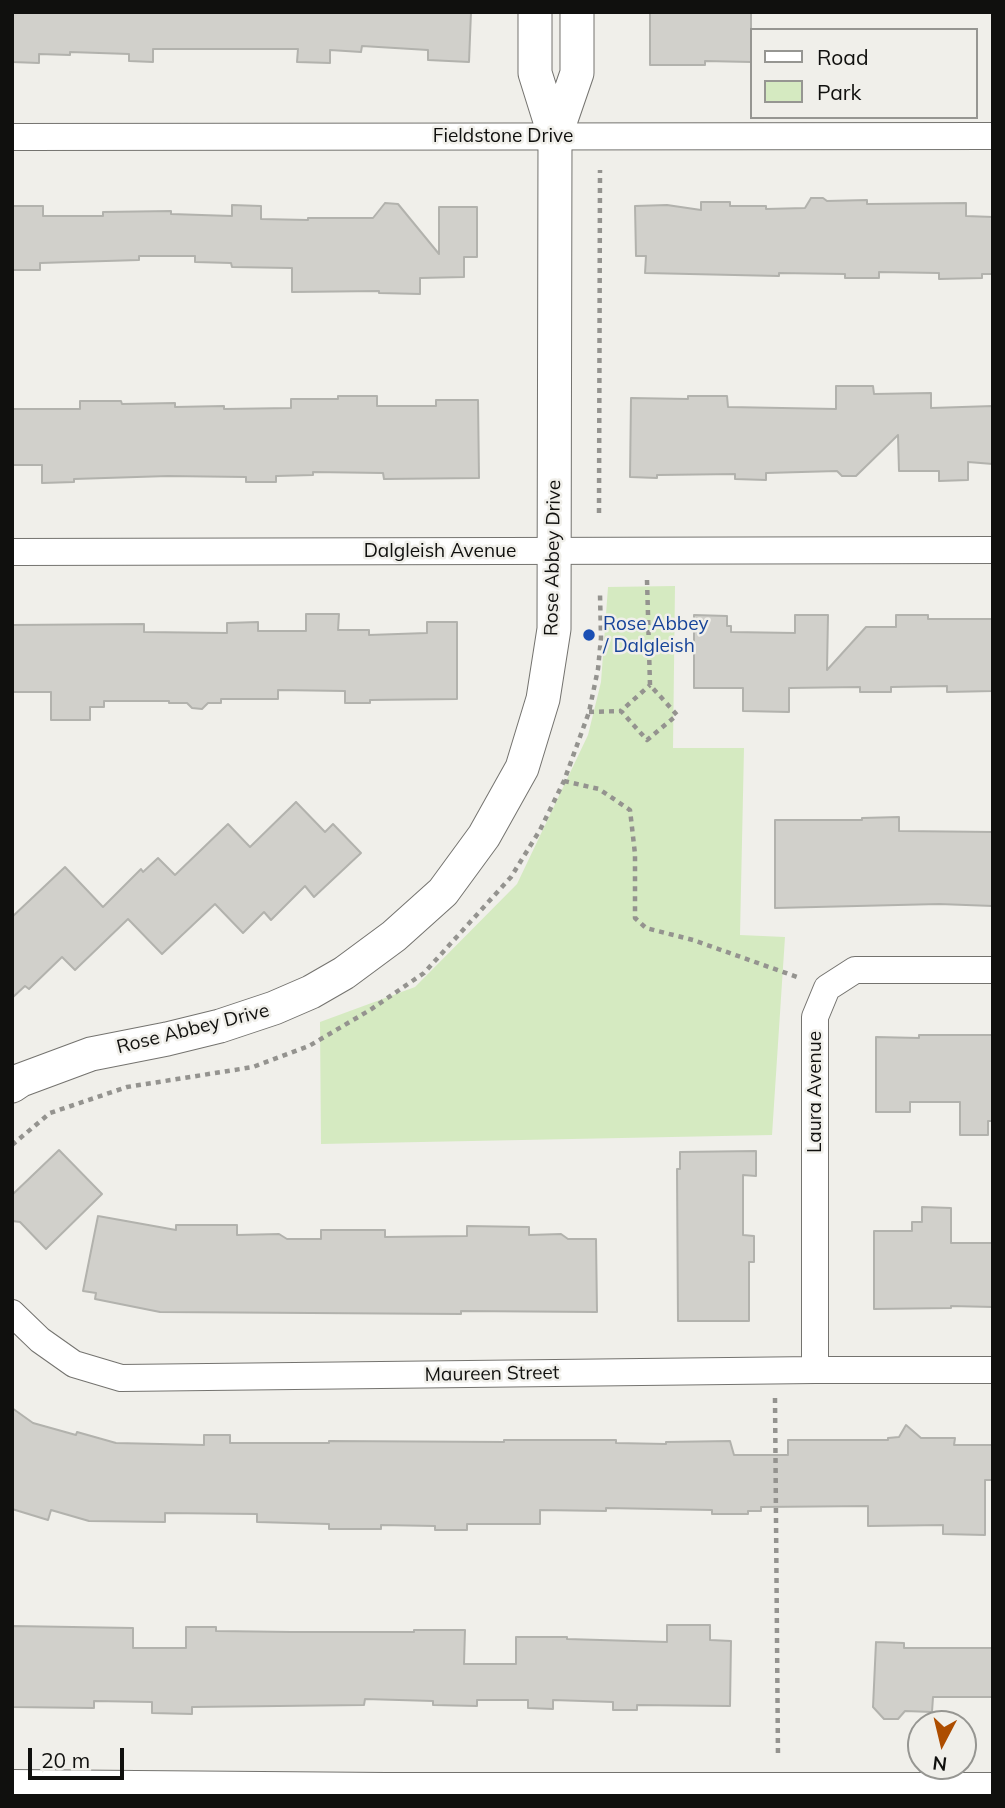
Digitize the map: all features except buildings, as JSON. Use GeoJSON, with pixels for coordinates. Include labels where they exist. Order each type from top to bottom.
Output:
{"type":"FeatureCollection","features":[{"type":"Feature","properties":{"kind":"street","name":"Rose Abbey Drive"},"geometry":{"type":"LineString","coordinates":[[12,1086],[91,1054],[207,1029],[274,1008],[311,992],[344,973],[394,936],[443,892],[485,836],[522,768],[543,699],[554,629],[555,137],[535,73],[535,12]]}},
{"type":"Feature","properties":{"kind":"street","name":"Rose Abbey Drive"},"geometry":{"type":"LineString","coordinates":[[555,137],[577,73],[577,12]]}},
{"type":"Feature","properties":{"kind":"street","name":"Fieldstone Drive"},"geometry":{"type":"LineString","coordinates":[[12,137],[993,136]]}},
{"type":"Feature","properties":{"kind":"street","name":"Dalgleish Avenue"},"geometry":{"type":"LineString","coordinates":[[12,552],[993,550]]}},
{"type":"Feature","properties":{"kind":"street"},"geometry":{"type":"LineString","coordinates":[[827,988],[855,970],[993,970]]}},
{"type":"Feature","properties":{"kind":"street","name":"Laura Avenue"},"geometry":{"type":"LineString","coordinates":[[815,1370],[815,1017],[827,988]]}},
{"type":"Feature","properties":{"kind":"street","name":"Maureen Street"},"geometry":{"type":"LineString","coordinates":[[12,1313],[40,1340],[75,1364],[121,1378],[993,1370]]}},
{"type":"Feature","properties":{"kind":"street"},"geometry":{"type":"LineString","coordinates":[[12,1783],[387,1791],[779,1786],[819,1791],[993,1786]]}},
{"type":"Feature","properties":{"kind":"path"},"geometry":{"type":"LineString","coordinates":[[599,513],[600,170]]}},
{"type":"Feature","properties":{"kind":"path"},"geometry":{"type":"LineString","coordinates":[[621,712],[647,740],[677,715],[650,685],[646,551]]}},
{"type":"Feature","properties":{"kind":"path"},"geometry":{"type":"LineString","coordinates":[[589,712],[621,712],[650,685]]}},
{"type":"Feature","properties":{"kind":"path"},"geometry":{"type":"LineString","coordinates":[[564,781],[599,789],[630,810],[635,854],[635,918],[646,928],[693,940],[827,988]]}},
{"type":"Feature","properties":{"kind":"path"},"geometry":{"type":"LineString","coordinates":[[774,1371],[779,1786]]}},
{"type":"Feature","properties":{"kind":"green space"},"geometry":{"type":"Polygon","coordinates":[[[675,586],[673,748],[744,748],[740,935],[785,937],[772,1135],[321,1144],[320,1022],[415,987],[517,884],[588,735],[601,682],[608,587],[675,586]]]}},
{"type":"Feature","properties":{"kind":"place","name":"Rose Abbey / Dalgleish"},"geometry":{"type":"Point","coordinates":[589,635]}}]}
